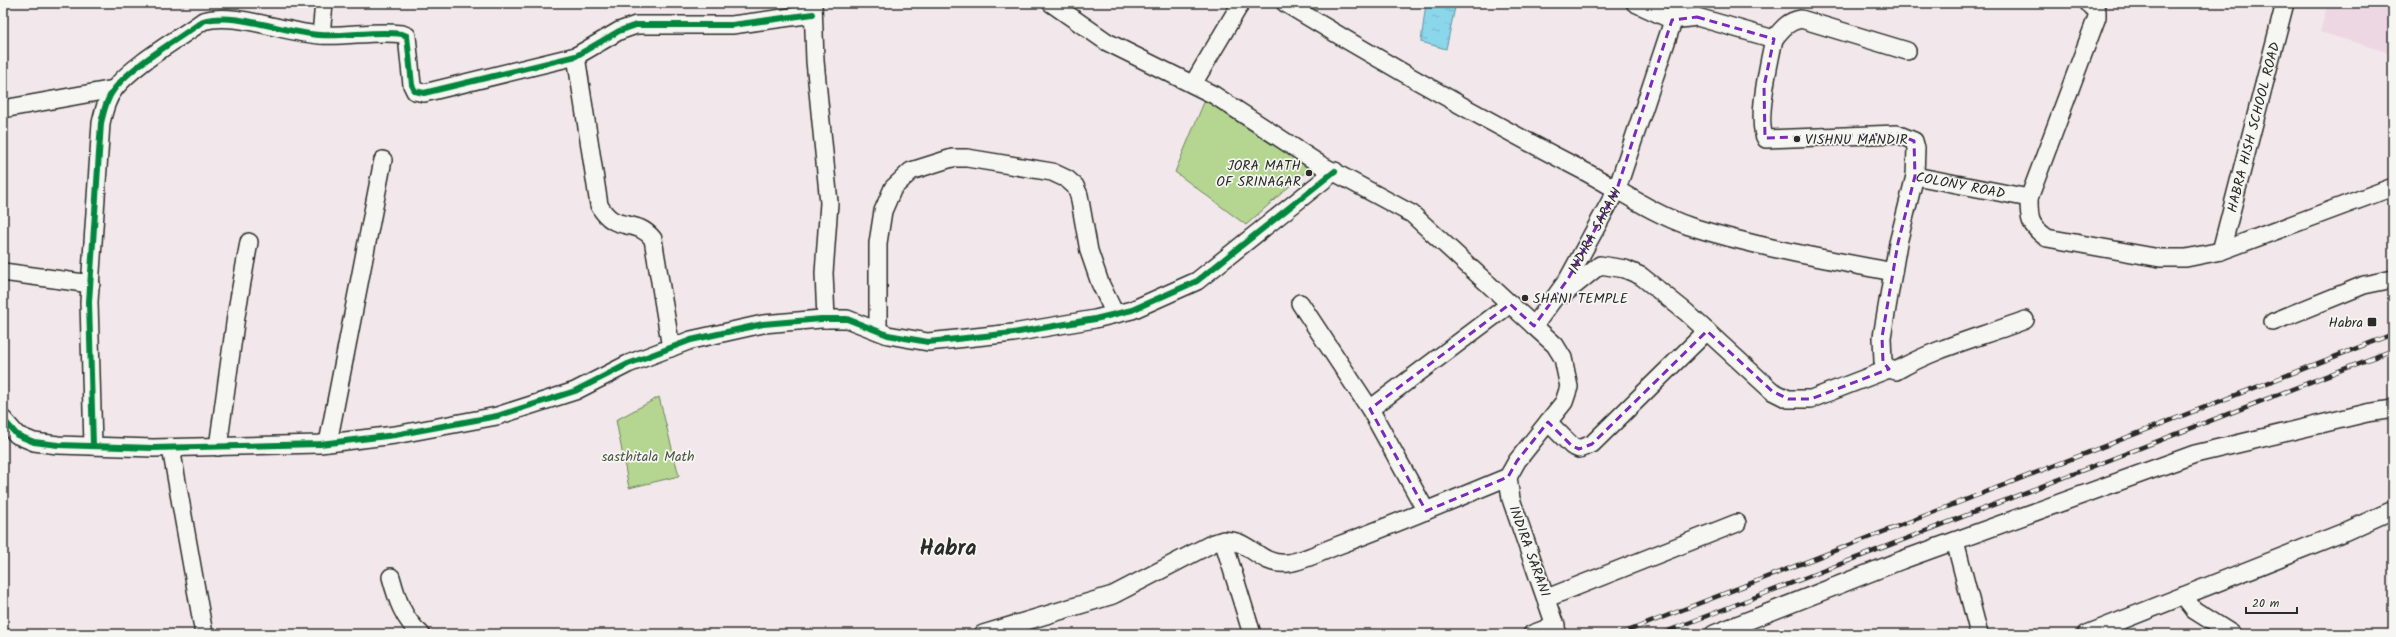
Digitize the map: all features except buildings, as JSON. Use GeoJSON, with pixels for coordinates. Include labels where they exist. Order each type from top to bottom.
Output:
{"type":"FeatureCollection","features":[{"type":"Feature","properties":{"kind":"street"},"geometry":{"type":"LineString","coordinates":[[321,35],[324,3]]}},
{"type":"Feature","properties":{"kind":"street"},"geometry":{"type":"LineString","coordinates":[[983,634],[1113,595],[1212,543],[1223,540],[1234,540],[1269,562],[1290,563],[1426,511],[1508,477],[1517,461],[1564,402],[1569,387],[1563,358],[1555,345],[1412,214],[1320,164],[1214,95],[1107,42],[1051,3]]}},
{"type":"Feature","properties":{"kind":"street"},"geometry":{"type":"LineString","coordinates":[[1193,84],[1240,3]]}},
{"type":"Feature","properties":{"kind":"street"},"geometry":{"type":"LineString","coordinates":[[1286,3],[1515,135],[1617,189],[1650,210],[1689,225],[1768,247],[1893,272]]}},
{"type":"Feature","properties":{"kind":"street"},"geometry":{"type":"LineString","coordinates":[[1635,3],[1672,20],[1697,17],[1774,39],[1787,24],[1793,20],[1801,19],[1907,51]]}},
{"type":"Feature","properties":{"kind":"street","name":"INDIRA SARANI"},"geometry":{"type":"LineString","coordinates":[[1534,326],[1568,279],[1617,189],[1672,20],[1679,3]]}},
{"type":"Feature","properties":{"kind":"street","name":"HABRA HISH SCHOOL ROAD"},"geometry":{"type":"LineString","coordinates":[[2221,251],[2285,3]]}},
{"type":"Feature","properties":{"kind":"street"},"geometry":{"type":"LineString","coordinates":[[2095,7],[2029,198],[2029,219],[2035,229],[2047,238],[2170,259],[2221,251],[2393,187]]}},
{"type":"Feature","properties":{"kind":"street"},"geometry":{"type":"LineString","coordinates":[[92,446],[91,284],[102,123],[105,106],[114,89],[125,76],[196,26],[215,17],[290,32],[321,35],[394,32],[407,36],[412,85],[416,91],[424,93],[576,56],[619,31],[636,25],[732,25],[813,9],[820,116],[829,203],[824,274],[826,319]]}},
{"type":"Feature","properties":{"kind":"street","name":"COLONY ROAD"},"geometry":{"type":"LineString","coordinates":[[1774,39],[1764,86],[1762,130],[1766,139],[1897,134],[1906,136],[1914,141],[1916,148],[1915,176],[2029,198]]}},
{"type":"Feature","properties":{"kind":"street"},"geometry":{"type":"LineString","coordinates":[[576,56],[599,205],[605,216],[611,221],[647,231],[653,239],[670,348]]}},
{"type":"Feature","properties":{"kind":"street"},"geometry":{"type":"LineString","coordinates":[[3,109],[114,89]]}},
{"type":"Feature","properties":{"kind":"street"},"geometry":{"type":"LineString","coordinates":[[878,331],[878,243],[883,211],[893,188],[911,171],[952,158],[967,158],[1052,172],[1067,179],[1075,186],[1079,195],[1091,257],[1100,283],[1115,314]]}},
{"type":"Feature","properties":{"kind":"street"},"geometry":{"type":"LineString","coordinates":[[328,443],[384,160]]}},
{"type":"Feature","properties":{"kind":"street"},"geometry":{"type":"LineString","coordinates":[[3,419],[17,435],[34,442],[58,446],[218,448],[328,443],[395,435],[497,416],[575,391],[628,364],[691,340],[763,324],[826,319],[847,319],[878,331],[909,340],[928,342],[950,341],[1013,333],[1132,310],[1197,281],[1335,171]]}},
{"type":"Feature","properties":{"kind":"street"},"geometry":{"type":"LineString","coordinates":[[1889,369],[1883,362],[1881,347],[1893,272],[1915,176]]}},
{"type":"Feature","properties":{"kind":"street"},"geometry":{"type":"LineString","coordinates":[[218,448],[236,316],[249,242]]}},
{"type":"Feature","properties":{"kind":"street"},"geometry":{"type":"LineString","coordinates":[[1545,311],[1578,280],[1600,265],[1625,269],[1641,276],[1707,331],[1772,391],[1788,399],[1804,400],[1823,396],[1889,369],[1896,370],[1912,361],[1961,340],[2025,320]]}},
{"type":"Feature","properties":{"kind":"street"},"geometry":{"type":"LineString","coordinates":[[3,272],[91,284]]}},
{"type":"Feature","properties":{"kind":"street"},"geometry":{"type":"LineString","coordinates":[[2273,322],[2364,285],[2393,279]]}},
{"type":"Feature","properties":{"kind":"street"},"geometry":{"type":"LineString","coordinates":[[1300,303],[1370,409],[1426,511]]}},
{"type":"Feature","properties":{"kind":"street"},"geometry":{"type":"LineString","coordinates":[[1370,409],[1510,304]]}},
{"type":"Feature","properties":{"kind":"street"},"geometry":{"type":"LineString","coordinates":[[1548,422],[1572,446],[1579,449],[1592,444],[1707,331]]}},
{"type":"Feature","properties":{"kind":"street"},"geometry":{"type":"LineString","coordinates":[[1714,634],[1955,541],[2195,454],[2359,415],[2393,409]]}},
{"type":"Feature","properties":{"kind":"street"},"geometry":{"type":"LineString","coordinates":[[171,448],[204,634]]}},
{"type":"Feature","properties":{"kind":"street","name":"INDIRA SARANI"},"geometry":{"type":"LineString","coordinates":[[1508,477],[1511,498],[1557,630]]}},
{"type":"Feature","properties":{"kind":"street"},"geometry":{"type":"LineString","coordinates":[[2087,634],[2342,533],[2393,510]]}},
{"type":"Feature","properties":{"kind":"street"},"geometry":{"type":"LineString","coordinates":[[1547,598],[1737,523]]}},
{"type":"Feature","properties":{"kind":"street"},"geometry":{"type":"LineString","coordinates":[[1223,540],[1252,634]]}},
{"type":"Feature","properties":{"kind":"street"},"geometry":{"type":"LineString","coordinates":[[1955,541],[1979,634]]}},
{"type":"Feature","properties":{"kind":"street"},"geometry":{"type":"LineString","coordinates":[[391,577],[398,602],[406,618],[421,634]]}},
{"type":"Feature","properties":{"kind":"street"},"geometry":{"type":"LineString","coordinates":[[2184,596],[2194,610],[2232,634]]}},
{"type":"Feature","properties":{"kind":"street"},"geometry":{"type":"LineString","coordinates":[[1532,634],[1557,630]]}},
{"type":"Feature","properties":{"kind":"highlighted area"},"geometry":{"type":"Polygon","coordinates":[[[1697,17],[1774,39],[1764,86],[1765,138],[1897,134],[1914,141],[1915,176],[1898,243],[1882,337],[1883,362],[1889,369],[1811,399],[1788,399],[1772,391],[1707,331],[1592,444],[1579,449],[1572,446],[1548,422],[1517,461],[1508,477],[1426,511],[1370,409],[1510,304],[1534,326],[1568,279],[1617,189],[1672,20],[1697,17]]]}},
{"type":"Feature","properties":{"kind":"shaded area"},"geometry":{"type":"Polygon","coordinates":[[[2328,3],[2393,3],[2393,54],[2320,32],[2328,3]]]}},
{"type":"Feature","properties":{"kind":"green space"},"geometry":{"type":"Polygon","coordinates":[[[1207,95],[1310,168],[1246,225],[1175,172],[1207,95]]]}},
{"type":"Feature","properties":{"kind":"green space","name":"sasthitala Math"},"geometry":{"type":"Polygon","coordinates":[[[659,397],[679,476],[629,488],[616,420],[659,397]]]}},
{"type":"Feature","properties":{"kind":"water"},"geometry":{"type":"Polygon","coordinates":[[[1426,3],[1456,3],[1446,49],[1421,42],[1426,3]]]}},
{"type":"Feature","properties":{"kind":"railway"},"geometry":{"type":"LineString","coordinates":[[1620,634],[2393,334]]}},
{"type":"Feature","properties":{"kind":"railway"},"geometry":{"type":"LineString","coordinates":[[1660,634],[2393,350]]}},
{"type":"Feature","properties":{"kind":"cycle path"},"geometry":{"type":"LineString","coordinates":[[93,446],[89,302],[101,123],[103,113],[110,96],[123,79],[144,61],[203,21],[229,19],[320,35],[382,33],[402,34],[407,36],[412,85],[415,91],[424,93],[576,56],[619,31],[636,25],[732,25],[813,14]]}},
{"type":"Feature","properties":{"kind":"cycle path"},"geometry":{"type":"LineString","coordinates":[[3,419],[17,435],[34,442],[58,445],[153,448],[320,444],[395,435],[497,416],[575,391],[628,364],[691,340],[763,324],[821,319],[847,319],[888,335],[928,342],[1013,333],[1095,319],[1132,310],[1197,281],[1335,171]]}},
{"type":"Feature","properties":{"kind":"place","name":"VISHNU MANDIR"},"geometry":{"type":"Point","coordinates":[1797,139]}},
{"type":"Feature","properties":{"kind":"place","name":"JORA MATH OF SRINAGAR"},"geometry":{"type":"Point","coordinates":[1309,173]}},
{"type":"Feature","properties":{"kind":"place","name":"SHANI TEMPLE"},"geometry":{"type":"Point","coordinates":[1525,298]}},
{"type":"Feature","properties":{"kind":"place","name":"Habra"},"geometry":{"type":"Point","coordinates":[2372,322]}},
{"type":"Feature","properties":{"kind":"district","name":"Habra"},"geometry":{"type":"Point","coordinates":[948,547]}}]}
